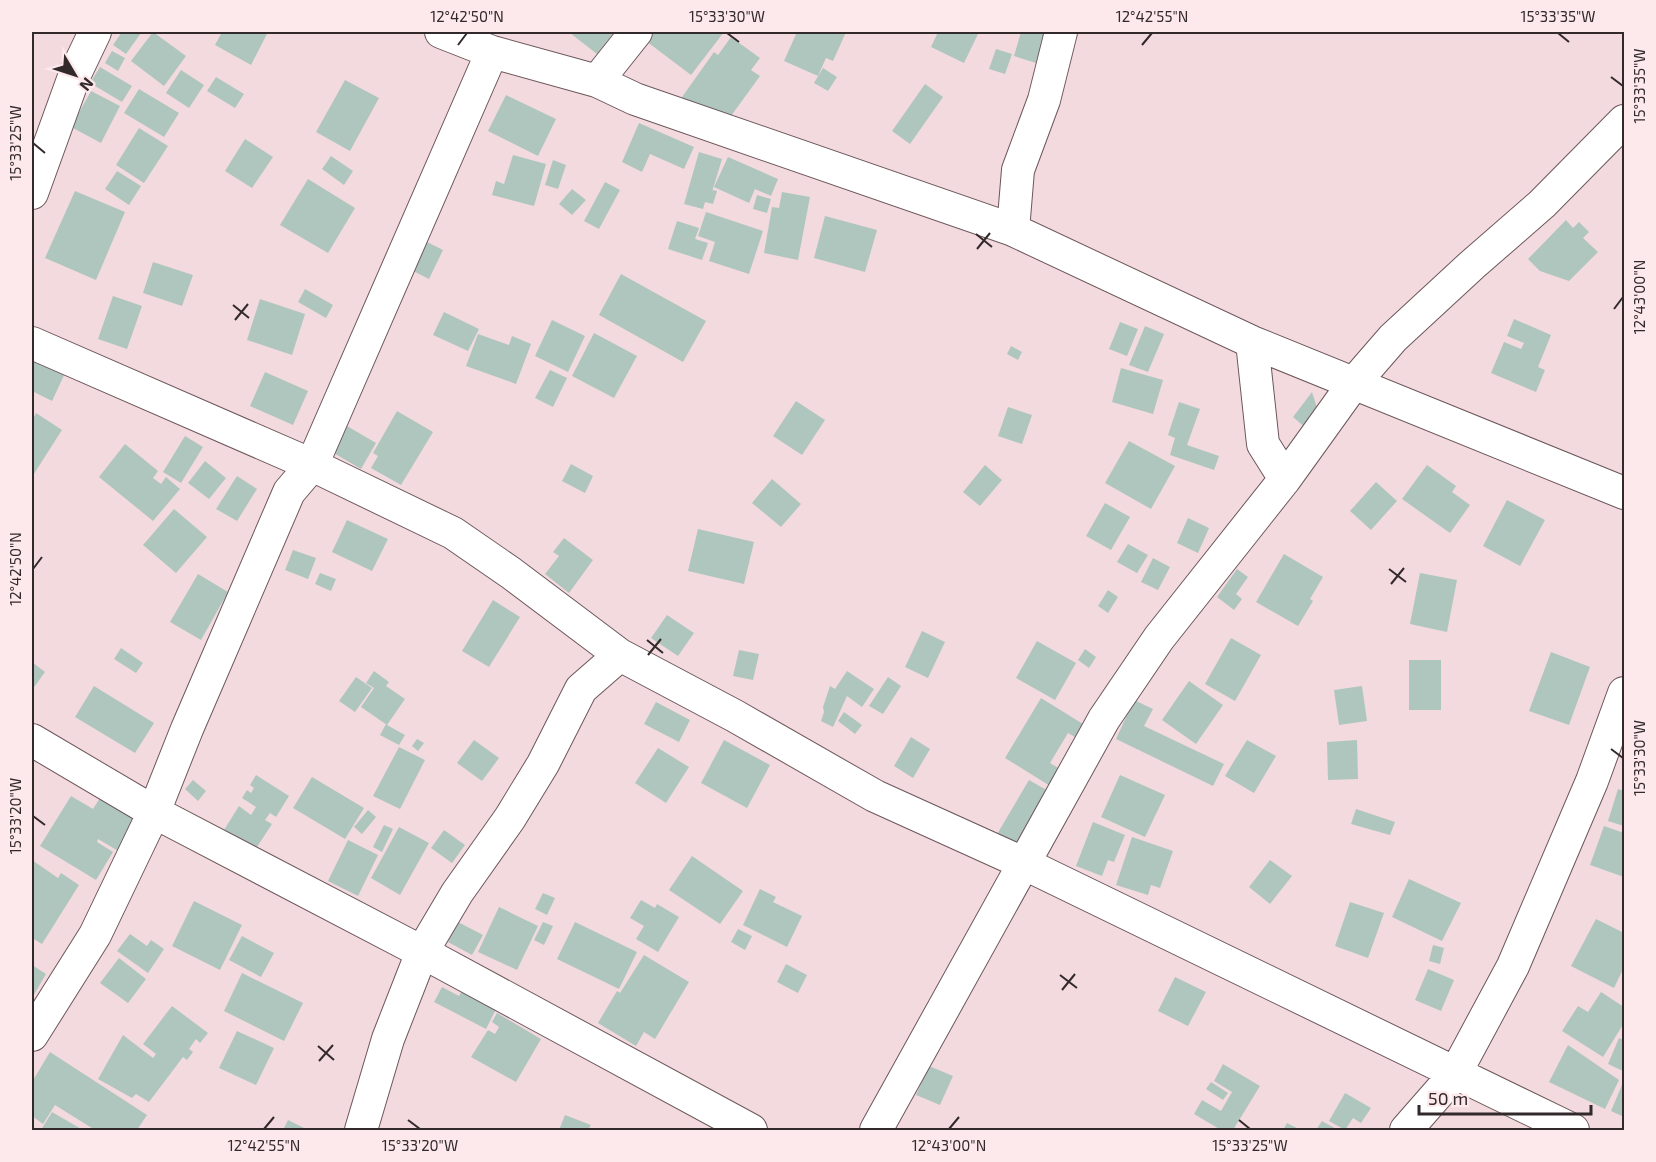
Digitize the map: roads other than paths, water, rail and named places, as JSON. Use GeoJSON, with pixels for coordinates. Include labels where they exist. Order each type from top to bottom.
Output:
{"type":"FeatureCollection","features":[{"type":"Feature","properties":{"kind":"street"},"geometry":{"type":"LineString","coordinates":[[32,193],[75,74],[95,32]]}},
{"type":"Feature","properties":{"kind":"street"},"geometry":{"type":"LineString","coordinates":[[441,32],[492,52],[597,81],[635,99],[1014,230],[1252,342],[1624,493]]}},
{"type":"Feature","properties":{"kind":"street"},"geometry":{"type":"LineString","coordinates":[[597,81],[636,32]]}},
{"type":"Feature","properties":{"kind":"street"},"geometry":{"type":"LineString","coordinates":[[1014,230],[1018,170],[1044,100],[1061,32]]}},
{"type":"Feature","properties":{"kind":"street"},"geometry":{"type":"LineString","coordinates":[[32,1035],[94,935],[154,812],[187,729],[289,492],[312,465],[492,52]]}},
{"type":"Feature","properties":{"kind":"street"},"geometry":{"type":"LineString","coordinates":[[876,1131],[1104,719],[1159,638],[1285,479],[1354,382],[1393,338],[1542,204],[1624,121]]}},
{"type":"Feature","properties":{"kind":"street"},"geometry":{"type":"LineString","coordinates":[[1252,342],[1263,444],[1285,479]]}},
{"type":"Feature","properties":{"kind":"street"},"geometry":{"type":"LineString","coordinates":[[32,343],[312,465],[453,533],[512,573],[620,655],[735,716],[875,796],[1023,863],[1573,1131]]}},
{"type":"Feature","properties":{"kind":"street"},"geometry":{"type":"LineString","coordinates":[[361,1131],[388,1039],[422,952],[457,893],[510,818],[543,764],[582,689],[620,655]]}},
{"type":"Feature","properties":{"kind":"street"},"geometry":{"type":"LineString","coordinates":[[1406,1131],[1455,1074],[1513,966],[1592,781],[1624,693]]}},
{"type":"Feature","properties":{"kind":"street"},"geometry":{"type":"LineString","coordinates":[[32,741],[154,812],[422,952],[751,1131]]}}]}
